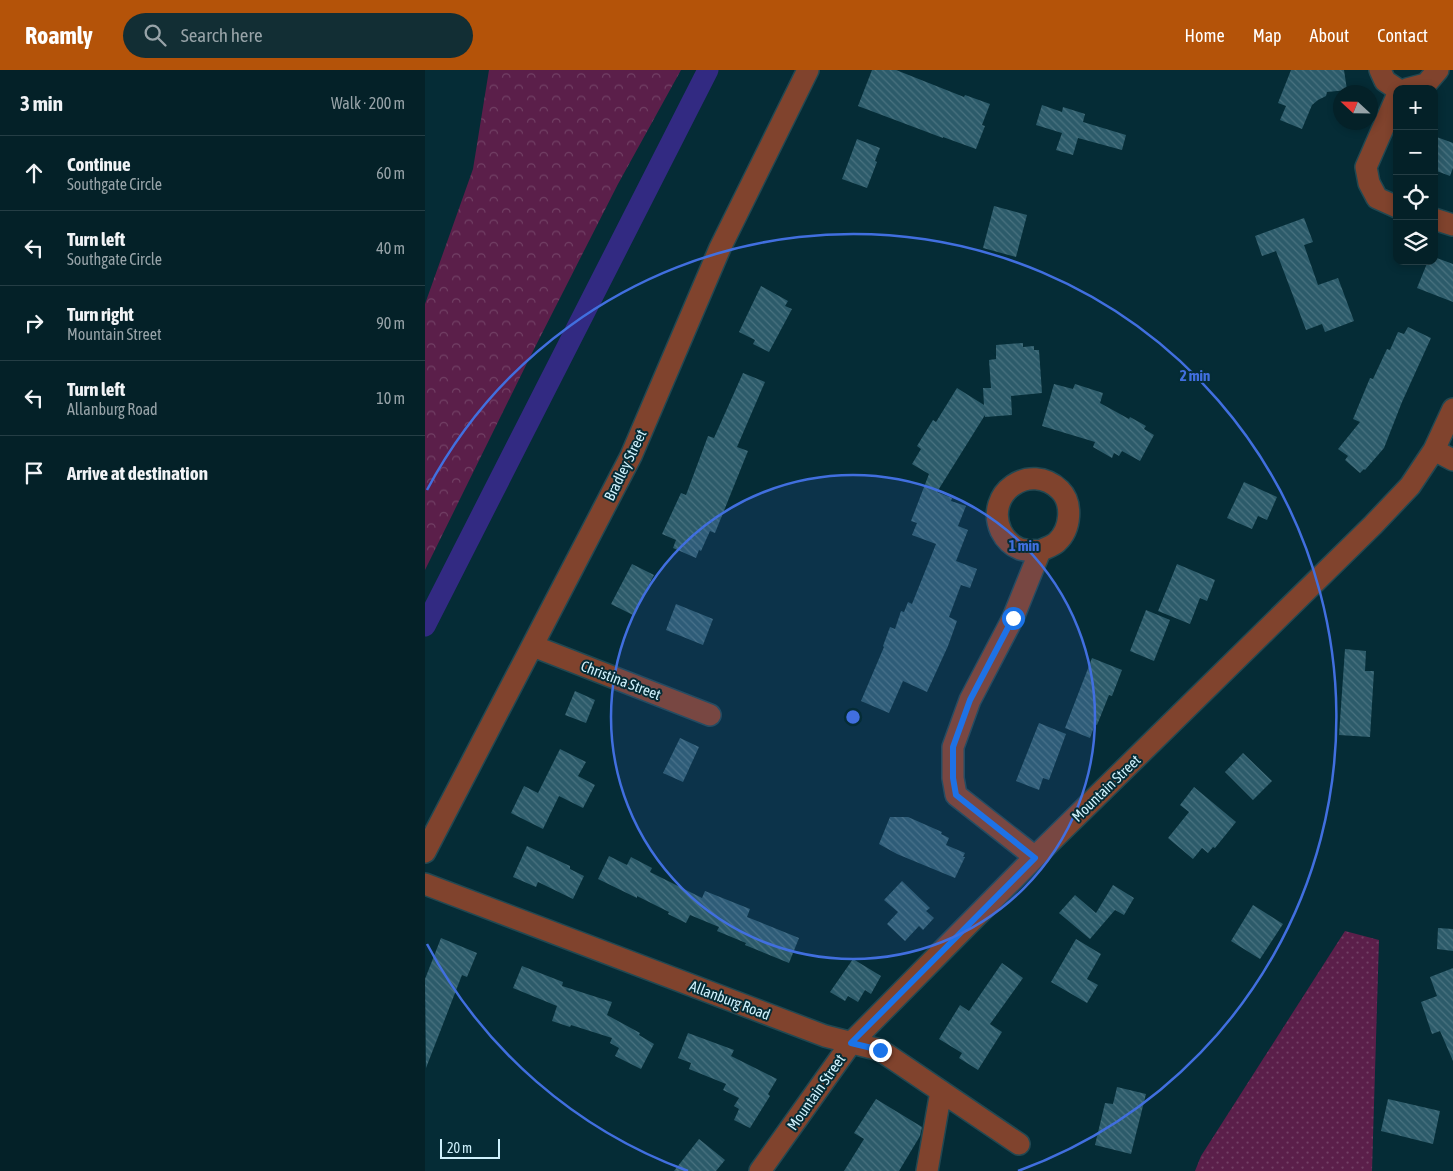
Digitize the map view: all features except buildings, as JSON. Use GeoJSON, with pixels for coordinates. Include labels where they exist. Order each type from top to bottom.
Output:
{"type":"FeatureCollection","features":[{"type":"Feature","properties":{"kind":"street","name":"Bradley Street"},"geometry":{"type":"LineString","coordinates":[[425,852],[631,456],[720,248],[807,70]]}},
{"type":"Feature","properties":{"kind":"street"},"geometry":{"type":"LineString","coordinates":[[1380,70],[1385,81],[1393,86]]}},
{"type":"Feature","properties":{"kind":"street"},"geometry":{"type":"LineString","coordinates":[[1422,85],[1426,84],[1438,70]]}},
{"type":"Feature","properties":{"kind":"street"},"geometry":{"type":"LineString","coordinates":[[1393,105],[1366,167],[1369,183],[1377,198],[1393,206]]}},
{"type":"Feature","properties":{"kind":"street"},"geometry":{"type":"LineString","coordinates":[[1438,221],[1453,225]]}},
{"type":"Feature","properties":{"kind":"street","name":"Mountain Street"},"geometry":{"type":"LineString","coordinates":[[760,1171],[851,1043],[1035,858],[1373,525],[1409,486],[1433,450],[1453,410]]}},
{"type":"Feature","properties":{"kind":"street"},"geometry":{"type":"LineString","coordinates":[[1433,450],[1453,460]]}},
{"type":"Feature","properties":{"kind":"street"},"geometry":{"type":"LineString","coordinates":[[1035,858],[956,795],[953,778],[953,747],[970,700],[1013,618],[1040,550]]}},
{"type":"Feature","properties":{"kind":"street","name":"Christina Street"},"geometry":{"type":"LineString","coordinates":[[533,646],[710,715]]}},
{"type":"Feature","properties":{"kind":"street","name":"Allanburg Road"},"geometry":{"type":"LineString","coordinates":[[425,884],[825,1036],[880,1050],[1019,1144]]}},
{"type":"Feature","properties":{"kind":"street"},"geometry":{"type":"LineString","coordinates":[[927,1171],[941,1091]]}},
{"type":"Feature","properties":{"kind":"green space"},"geometry":{"type":"Polygon","coordinates":[[[489,70],[681,70],[618,184],[425,570],[425,304],[473,169],[489,70]]]}},
{"type":"Feature","properties":{"kind":"green space"},"geometry":{"type":"Polygon","coordinates":[[[1345,931],[1379,940],[1372,1171],[1195,1171],[1201,1156],[1345,931]]]}},
{"type":"Feature","properties":{"kind":"waterway"},"geometry":{"type":"LineString","coordinates":[[425,626],[708,70]]}},
{"type":"Feature","properties":{"kind":"route"},"geometry":{"type":"LineString","coordinates":[[880,1050],[851,1043],[1035,858],[956,795],[953,778],[953,747],[970,700],[1013,618]]}}]}
